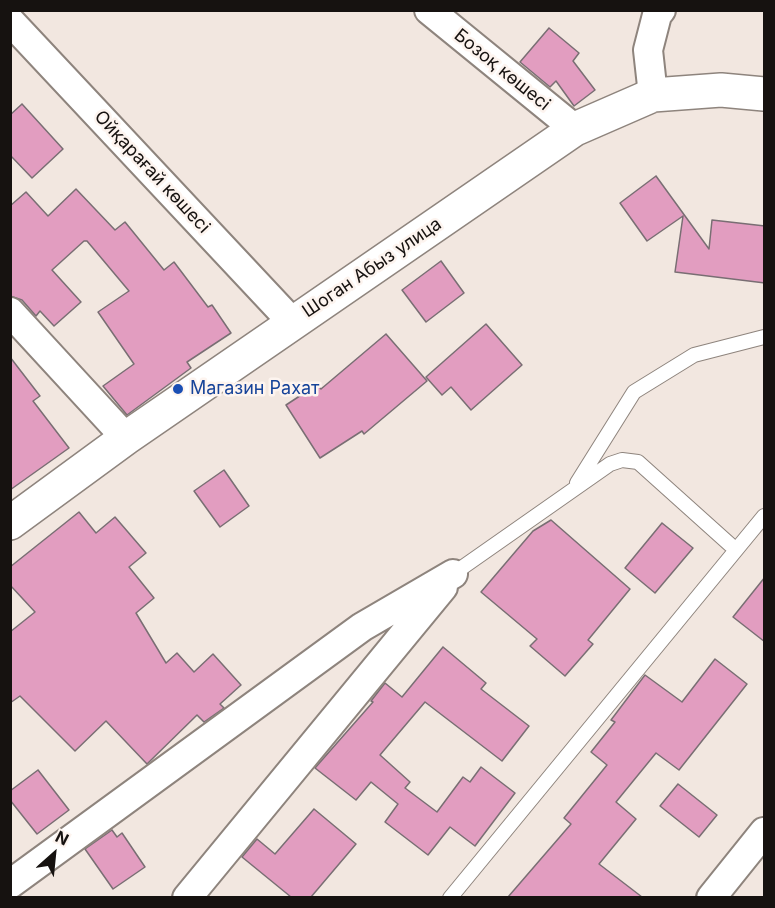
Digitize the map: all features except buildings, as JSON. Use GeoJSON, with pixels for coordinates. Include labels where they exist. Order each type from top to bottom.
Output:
{"type":"FeatureCollection","features":[{"type":"Feature","properties":{"kind":"street","name":"Бозоқ көшесі"},"geometry":{"type":"LineString","coordinates":[[429,10],[574,129]]}},
{"type":"Feature","properties":{"kind":"street"},"geometry":{"type":"LineString","coordinates":[[653,95],[648,50],[657,15],[661,10]]}},
{"type":"Feature","properties":{"kind":"street","name":"Ойқарағай көшесі"},"geometry":{"type":"LineString","coordinates":[[10,21],[293,323]]}},
{"type":"Feature","properties":{"kind":"street","name":"Шоган Абыз улица"},"geometry":{"type":"LineString","coordinates":[[10,523],[126,438],[574,129],[653,95],[721,90],[765,94]]}},
{"type":"Feature","properties":{"kind":"street"},"geometry":{"type":"LineString","coordinates":[[10,312],[126,438]]}},
{"type":"Feature","properties":{"kind":"street"},"geometry":{"type":"LineString","coordinates":[[10,884],[362,627],[453,574]]}},
{"type":"Feature","properties":{"kind":"street"},"geometry":{"type":"LineString","coordinates":[[187,897],[400,642],[453,574]]}},
{"type":"Feature","properties":{"kind":"street"},"geometry":{"type":"LineString","coordinates":[[711,897],[765,832]]}},
{"type":"Feature","properties":{"kind":"lane"},"geometry":{"type":"LineString","coordinates":[[573,490],[634,392],[694,355],[765,337]]}},
{"type":"Feature","properties":{"kind":"lane"},"geometry":{"type":"LineString","coordinates":[[453,574],[609,464],[622,460],[638,462],[736,550]]}},
{"type":"Feature","properties":{"kind":"lane"},"geometry":{"type":"LineString","coordinates":[[450,897],[765,516]]}},
{"type":"Feature","properties":{"kind":"place","name":"Магазин Рахат"},"geometry":{"type":"Point","coordinates":[178,389]}}]}
